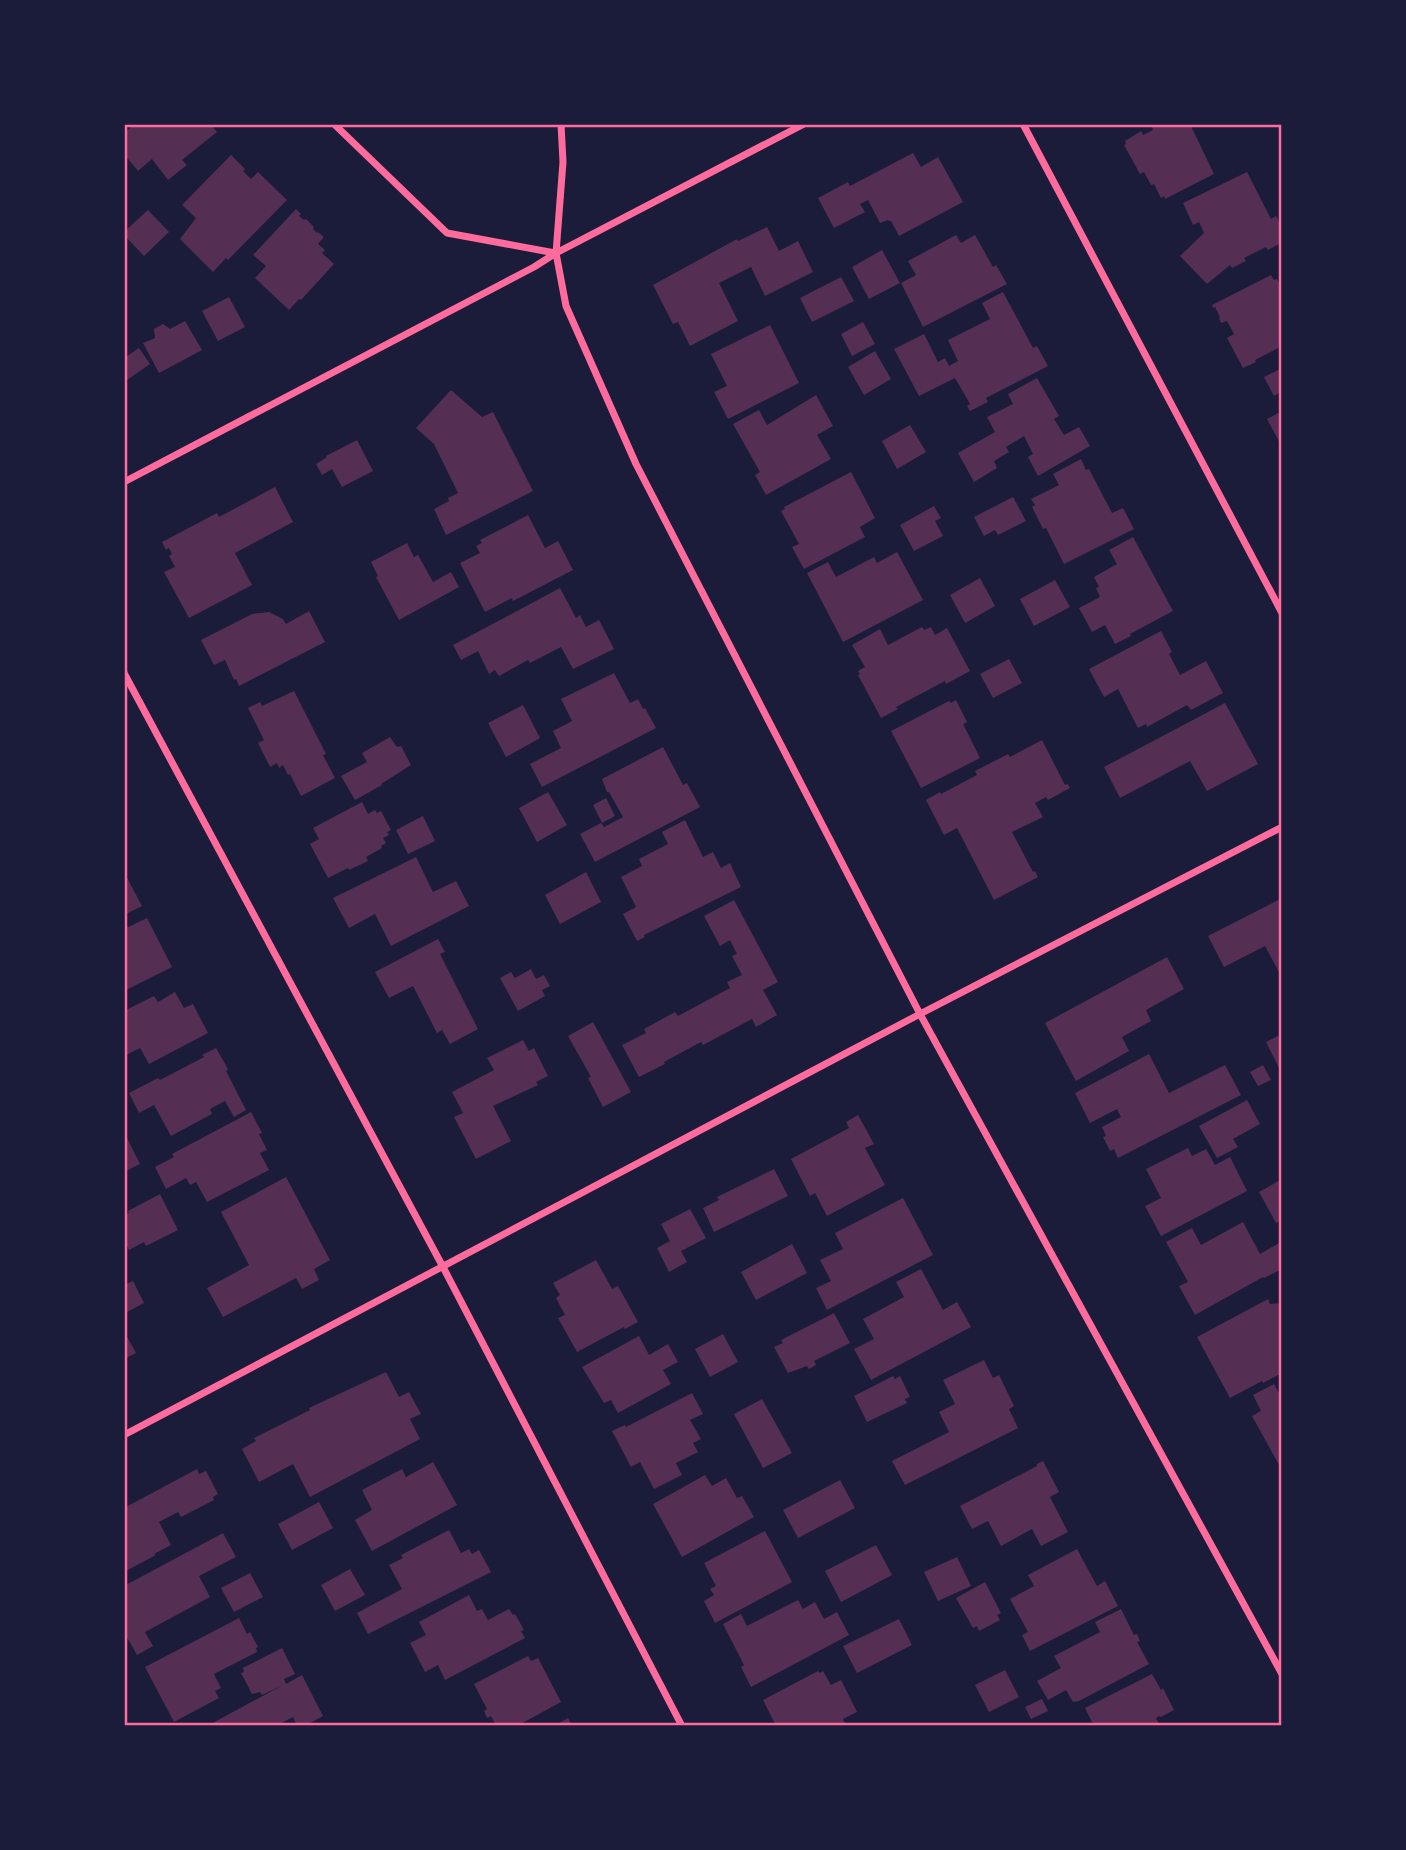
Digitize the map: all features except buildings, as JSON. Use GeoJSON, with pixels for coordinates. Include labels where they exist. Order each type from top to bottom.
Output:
{"type":"FeatureCollection","features":[{"type":"Feature","properties":{"kind":"street"},"geometry":{"type":"LineString","coordinates":[[334,124],[447,233],[556,253]]}},
{"type":"Feature","properties":{"kind":"street"},"geometry":{"type":"LineString","coordinates":[[561,124],[563,163],[556,253],[566,306],[636,464],[920,1014],[1282,1674]]}},
{"type":"Feature","properties":{"kind":"street"},"geometry":{"type":"LineString","coordinates":[[124,482],[804,124]]}},
{"type":"Feature","properties":{"kind":"street"},"geometry":{"type":"LineString","coordinates":[[1023,124],[1282,613]]}},
{"type":"Feature","properties":{"kind":"street"},"geometry":{"type":"LineString","coordinates":[[124,673],[443,1267],[682,1726]]}},
{"type":"Feature","properties":{"kind":"street"},"geometry":{"type":"LineString","coordinates":[[124,1435],[920,1014],[1282,827]]}}]}
